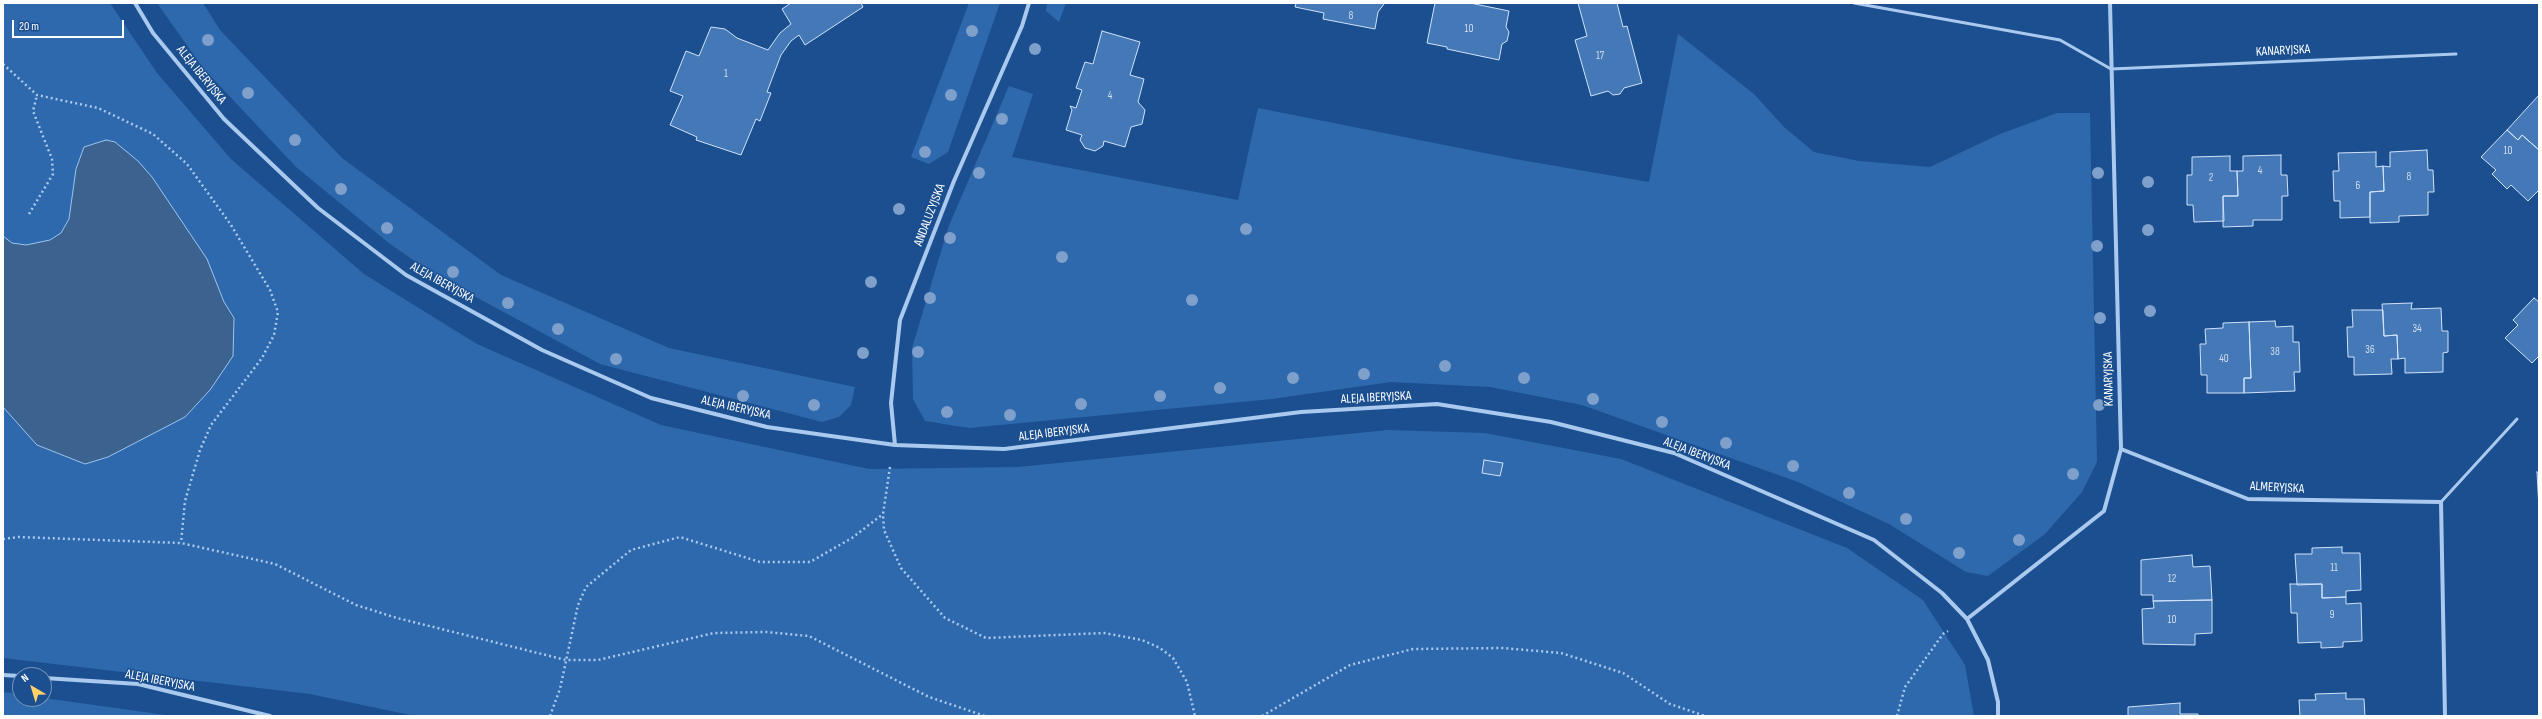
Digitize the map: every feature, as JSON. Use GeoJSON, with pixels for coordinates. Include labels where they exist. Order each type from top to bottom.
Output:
{"type":"FeatureCollection","features":[{"type":"Feature","properties":{"kind":"street","name":"ALEJA IBERYJSKA"},"geometry":{"type":"LineString","coordinates":[[135,3],[153,33],[224,119],[318,208],[406,276],[542,350],[651,398],[767,426],[895,445],[1004,449],[1301,412],[1437,404],[1551,422],[1674,453],[1874,540],[1942,593],[1967,619],[1988,660],[1998,702],[1998,716]]}},
{"type":"Feature","properties":{"kind":"street","name":"ANDALUZYJSKA"},"geometry":{"type":"LineString","coordinates":[[895,445],[891,403],[900,320],[954,181],[1022,26],[1029,3]]}},
{"type":"Feature","properties":{"kind":"street","name":"KANARYJSKA"},"geometry":{"type":"LineString","coordinates":[[1967,619],[2104,511],[2121,449],[2110,3]]}},
{"type":"Feature","properties":{"kind":"street","name":"ALMERYJSKA"},"geometry":{"type":"LineString","coordinates":[[2121,449],[2248,499],[2441,502]]}},
{"type":"Feature","properties":{"kind":"street"},"geometry":{"type":"LineString","coordinates":[[2441,502],[2445,716]]}},
{"type":"Feature","properties":{"kind":"street","name":"ALEJA IBERYJSKA"},"geometry":{"type":"LineString","coordinates":[[52,679],[138,684],[270,716]]}},
{"type":"Feature","properties":{"kind":"lane"},"geometry":{"type":"LineString","coordinates":[[1854,3],[2060,40],[2111,69]]}},
{"type":"Feature","properties":{"kind":"lane","name":"KANARYJSKA"},"geometry":{"type":"LineString","coordinates":[[2111,69],[2456,54]]}},
{"type":"Feature","properties":{"kind":"lane"},"geometry":{"type":"LineString","coordinates":[[2441,502],[2517,419]]}},
{"type":"Feature","properties":{"kind":"path"},"geometry":{"type":"LineString","coordinates":[[3,64],[38,95],[98,108],[153,134],[187,164],[231,225],[270,290],[278,312],[274,335],[262,358],[211,425],[200,450],[185,500],[181,543]]}},
{"type":"Feature","properties":{"kind":"path"},"geometry":{"type":"LineString","coordinates":[[29,214],[53,174],[52,160],[33,111],[38,95]]}},
{"type":"Feature","properties":{"kind":"path"},"geometry":{"type":"LineString","coordinates":[[895,445],[883,514],[884,530],[901,568],[945,618],[986,638],[1104,633],[1142,640],[1160,648],[1173,658],[1187,682],[1195,716]]}},
{"type":"Feature","properties":{"kind":"path"},"geometry":{"type":"LineString","coordinates":[[550,716],[560,689],[578,605],[586,587],[631,550],[680,537],[760,562],[810,562],[852,538],[883,514]]}},
{"type":"Feature","properties":{"kind":"path"},"geometry":{"type":"LineString","coordinates":[[3,539],[18,537],[181,543],[275,564],[356,605],[397,618],[566,660],[598,660],[714,633],[766,632],[809,636],[929,697],[985,716]]}},
{"type":"Feature","properties":{"kind":"path"},"geometry":{"type":"LineString","coordinates":[[1897,716],[1905,688],[1943,634],[1967,619]]}},
{"type":"Feature","properties":{"kind":"path"},"geometry":{"type":"LineString","coordinates":[[1262,716],[1350,665],[1413,649],[1503,648],[1562,653],[1623,673],[1670,704],[1705,716]]}},
{"type":"Feature","properties":{"kind":"shaded area"},"geometry":{"type":"Polygon","coordinates":[[[3,3],[110,3],[157,73],[231,159],[364,274],[477,344],[661,425],[869,469],[1018,467],[1388,430],[1485,433],[1621,459],[1847,548],[1923,600],[1965,665],[1974,716],[415,716],[310,694],[3,658],[3,3]]]}},
{"type":"Feature","properties":{"kind":"shaded area"},"geometry":{"type":"Polygon","coordinates":[[[157,3],[203,3],[220,30],[342,158],[501,275],[669,348],[855,387],[851,405],[839,417],[822,422],[600,364],[435,275],[390,244],[296,167],[203,68],[157,3]]]}},
{"type":"Feature","properties":{"kind":"shaded area"},"geometry":{"type":"Polygon","coordinates":[[[969,3],[1000,3],[948,152],[929,164],[911,157],[969,3]]]}},
{"type":"Feature","properties":{"kind":"shaded area"},"geometry":{"type":"Polygon","coordinates":[[[1047,3],[1066,3],[1059,22],[1046,11],[1047,3]]]}},
{"type":"Feature","properties":{"kind":"shaded area"},"geometry":{"type":"Polygon","coordinates":[[[1678,34],[1754,94],[1784,127],[1814,152],[1859,161],[1930,167],[2000,134],[2057,113],[2090,113],[2097,462],[2082,492],[2045,534],[1988,576],[1966,572],[1889,524],[1798,482],[1582,405],[1490,387],[1391,382],[1272,399],[969,428],[925,421],[913,399],[912,348],[948,228],[1009,86],[1033,94],[1012,157],[1238,200],[1258,108],[1515,159],[1649,182],[1678,34]]]}},
{"type":"Feature","properties":{"kind":"shaded area"},"geometry":{"type":"Polygon","coordinates":[[[106,140],[115,142],[138,161],[152,177],[207,259],[224,302],[234,318],[233,356],[210,390],[185,417],[108,457],[85,464],[37,445],[3,407],[3,236],[12,243],[26,245],[50,240],[61,233],[69,219],[76,169],[84,147],[106,140]]]}},
{"type":"Feature","properties":{"kind":"shaded area"},"geometry":{"type":"Polygon","coordinates":[[[3,692],[12,693],[12,707],[52,707],[52,699],[173,716],[3,716],[3,692]]]}},
{"type":"Feature","properties":{"kind":"building"},"geometry":{"type":"Polygon","coordinates":[[[791,3],[861,3],[863,7],[805,45],[799,35],[791,41],[781,55],[767,92],[771,93],[760,121],[756,119],[741,155],[696,140],[697,137],[670,125],[683,96],[670,91],[686,51],[699,56],[711,27],[725,29],[737,38],[768,50],[780,33],[791,24],[782,9],[791,3]]]}},
{"type":"Feature","properties":{"kind":"building"},"geometry":{"type":"Polygon","coordinates":[[[1296,3],[1384,4],[1378,12],[1375,29],[1323,19],[1324,13],[1295,7],[1296,3]]]}},
{"type":"Feature","properties":{"kind":"building"},"geometry":{"type":"Polygon","coordinates":[[[1435,3],[1470,3],[1509,11],[1506,27],[1509,32],[1507,41],[1502,44],[1499,60],[1447,49],[1447,47],[1427,43],[1435,3]]]}},
{"type":"Feature","properties":{"kind":"building"},"geometry":{"type":"Polygon","coordinates":[[[1578,3],[1617,3],[1623,27],[1627,26],[1642,83],[1624,88],[1620,94],[1613,95],[1608,91],[1591,96],[1575,40],[1587,36],[1578,3]]]}},
{"type":"Feature","properties":{"kind":"building"},"geometry":{"type":"Polygon","coordinates":[[[1102,31],[1140,42],[1130,75],[1144,79],[1138,102],[1145,110],[1142,124],[1131,127],[1125,147],[1104,141],[1103,146],[1095,151],[1085,148],[1080,140],[1082,135],[1066,130],[1072,110],[1070,106],[1076,108],[1082,90],[1076,88],[1085,62],[1093,64],[1102,31]]]}},
{"type":"Feature","properties":{"kind":"building"},"geometry":{"type":"Polygon","coordinates":[[[2539,95],[2539,150],[2522,135],[2518,140],[2507,130],[2539,95]]]}},
{"type":"Feature","properties":{"kind":"building"},"geometry":{"type":"Polygon","coordinates":[[[2507,130],[2518,140],[2522,135],[2539,150],[2539,190],[2528,201],[2511,185],[2507,189],[2492,174],[2496,170],[2481,157],[2507,130]]]}},
{"type":"Feature","properties":{"kind":"building"},"geometry":{"type":"Polygon","coordinates":[[[2427,150],[2428,170],[2433,170],[2434,192],[2428,192],[2428,215],[2399,216],[2399,222],[2370,223],[2370,192],[2384,191],[2383,166],[2390,167],[2390,152],[2427,150]]]}},
{"type":"Feature","properties":{"kind":"building"},"geometry":{"type":"Polygon","coordinates":[[[2376,152],[2376,167],[2383,166],[2384,191],[2370,192],[2370,217],[2340,218],[2340,201],[2334,201],[2333,171],[2339,171],[2338,153],[2376,152]]]}},
{"type":"Feature","properties":{"kind":"building"},"geometry":{"type":"Polygon","coordinates":[[[2281,155],[2281,175],[2287,175],[2288,196],[2282,196],[2282,220],[2253,220],[2253,226],[2223,227],[2223,196],[2238,196],[2237,171],[2243,171],[2243,156],[2281,155]]]}},
{"type":"Feature","properties":{"kind":"building"},"geometry":{"type":"Polygon","coordinates":[[[2230,156],[2230,171],[2237,171],[2238,196],[2223,196],[2224,221],[2194,222],[2193,205],[2187,205],[2187,175],[2192,175],[2192,157],[2230,156]]]}},
{"type":"Feature","properties":{"kind":"building"},"geometry":{"type":"Polygon","coordinates":[[[2534,298],[2539,302],[2539,356],[2532,363],[2505,338],[2518,325],[2513,320],[2534,298]]]}},
{"type":"Feature","properties":{"kind":"building"},"geometry":{"type":"Polygon","coordinates":[[[2412,303],[2411,309],[2441,308],[2442,331],[2448,331],[2448,352],[2443,353],[2443,372],[2405,373],[2405,358],[2398,359],[2397,335],[2384,336],[2382,304],[2412,303]]]}},
{"type":"Feature","properties":{"kind":"building"},"geometry":{"type":"Polygon","coordinates":[[[2352,310],[2383,310],[2384,336],[2397,335],[2398,359],[2391,359],[2392,374],[2354,375],[2354,357],[2348,357],[2347,327],[2353,327],[2352,310]]]}},
{"type":"Feature","properties":{"kind":"building"},"geometry":{"type":"Polygon","coordinates":[[[2275,321],[2276,327],[2293,326],[2293,342],[2299,342],[2300,372],[2294,372],[2295,391],[2244,393],[2244,378],[2251,378],[2249,322],[2275,321]]]}},
{"type":"Feature","properties":{"kind":"building"},"geometry":{"type":"Polygon","coordinates":[[[2249,322],[2251,378],[2244,378],[2244,393],[2207,393],[2207,375],[2201,375],[2200,344],[2206,344],[2205,329],[2223,328],[2223,323],[2249,322]]]}},
{"type":"Feature","properties":{"kind":"building"},"geometry":{"type":"Polygon","coordinates":[[[1484,460],[1503,463],[1500,476],[1482,473],[1484,460]]]}},
{"type":"Feature","properties":{"kind":"building"},"geometry":{"type":"Polygon","coordinates":[[[2537,472],[2539,472],[2539,509],[2537,472]]]}},
{"type":"Feature","properties":{"kind":"building"},"geometry":{"type":"Polygon","coordinates":[[[2342,547],[2342,553],[2360,553],[2361,590],[2346,591],[2346,597],[2322,598],[2322,584],[2297,585],[2295,554],[2312,554],[2312,548],[2342,547]]]}},
{"type":"Feature","properties":{"kind":"building"},"geometry":{"type":"Polygon","coordinates":[[[2192,555],[2193,567],[2210,566],[2212,600],[2153,601],[2153,595],[2141,595],[2141,560],[2192,555]]]}},
{"type":"Feature","properties":{"kind":"building"},"geometry":{"type":"Polygon","coordinates":[[[2290,584],[2322,584],[2322,598],[2346,597],[2346,604],[2361,603],[2362,641],[2343,642],[2343,647],[2321,648],[2321,642],[2298,643],[2297,613],[2291,613],[2290,584]]]}},
{"type":"Feature","properties":{"kind":"building"},"geometry":{"type":"Polygon","coordinates":[[[2212,600],[2212,633],[2195,634],[2195,645],[2143,644],[2142,609],[2154,608],[2153,601],[2212,600]]]}},
{"type":"Feature","properties":{"kind":"building"},"geometry":{"type":"Polygon","coordinates":[[[2346,693],[2346,699],[2364,699],[2365,716],[2300,716],[2299,700],[2316,700],[2315,694],[2346,693]]]}},
{"type":"Feature","properties":{"kind":"building"},"geometry":{"type":"Polygon","coordinates":[[[2180,703],[2180,714],[2198,714],[2198,716],[2128,716],[2128,707],[2180,703]]]}}]}
